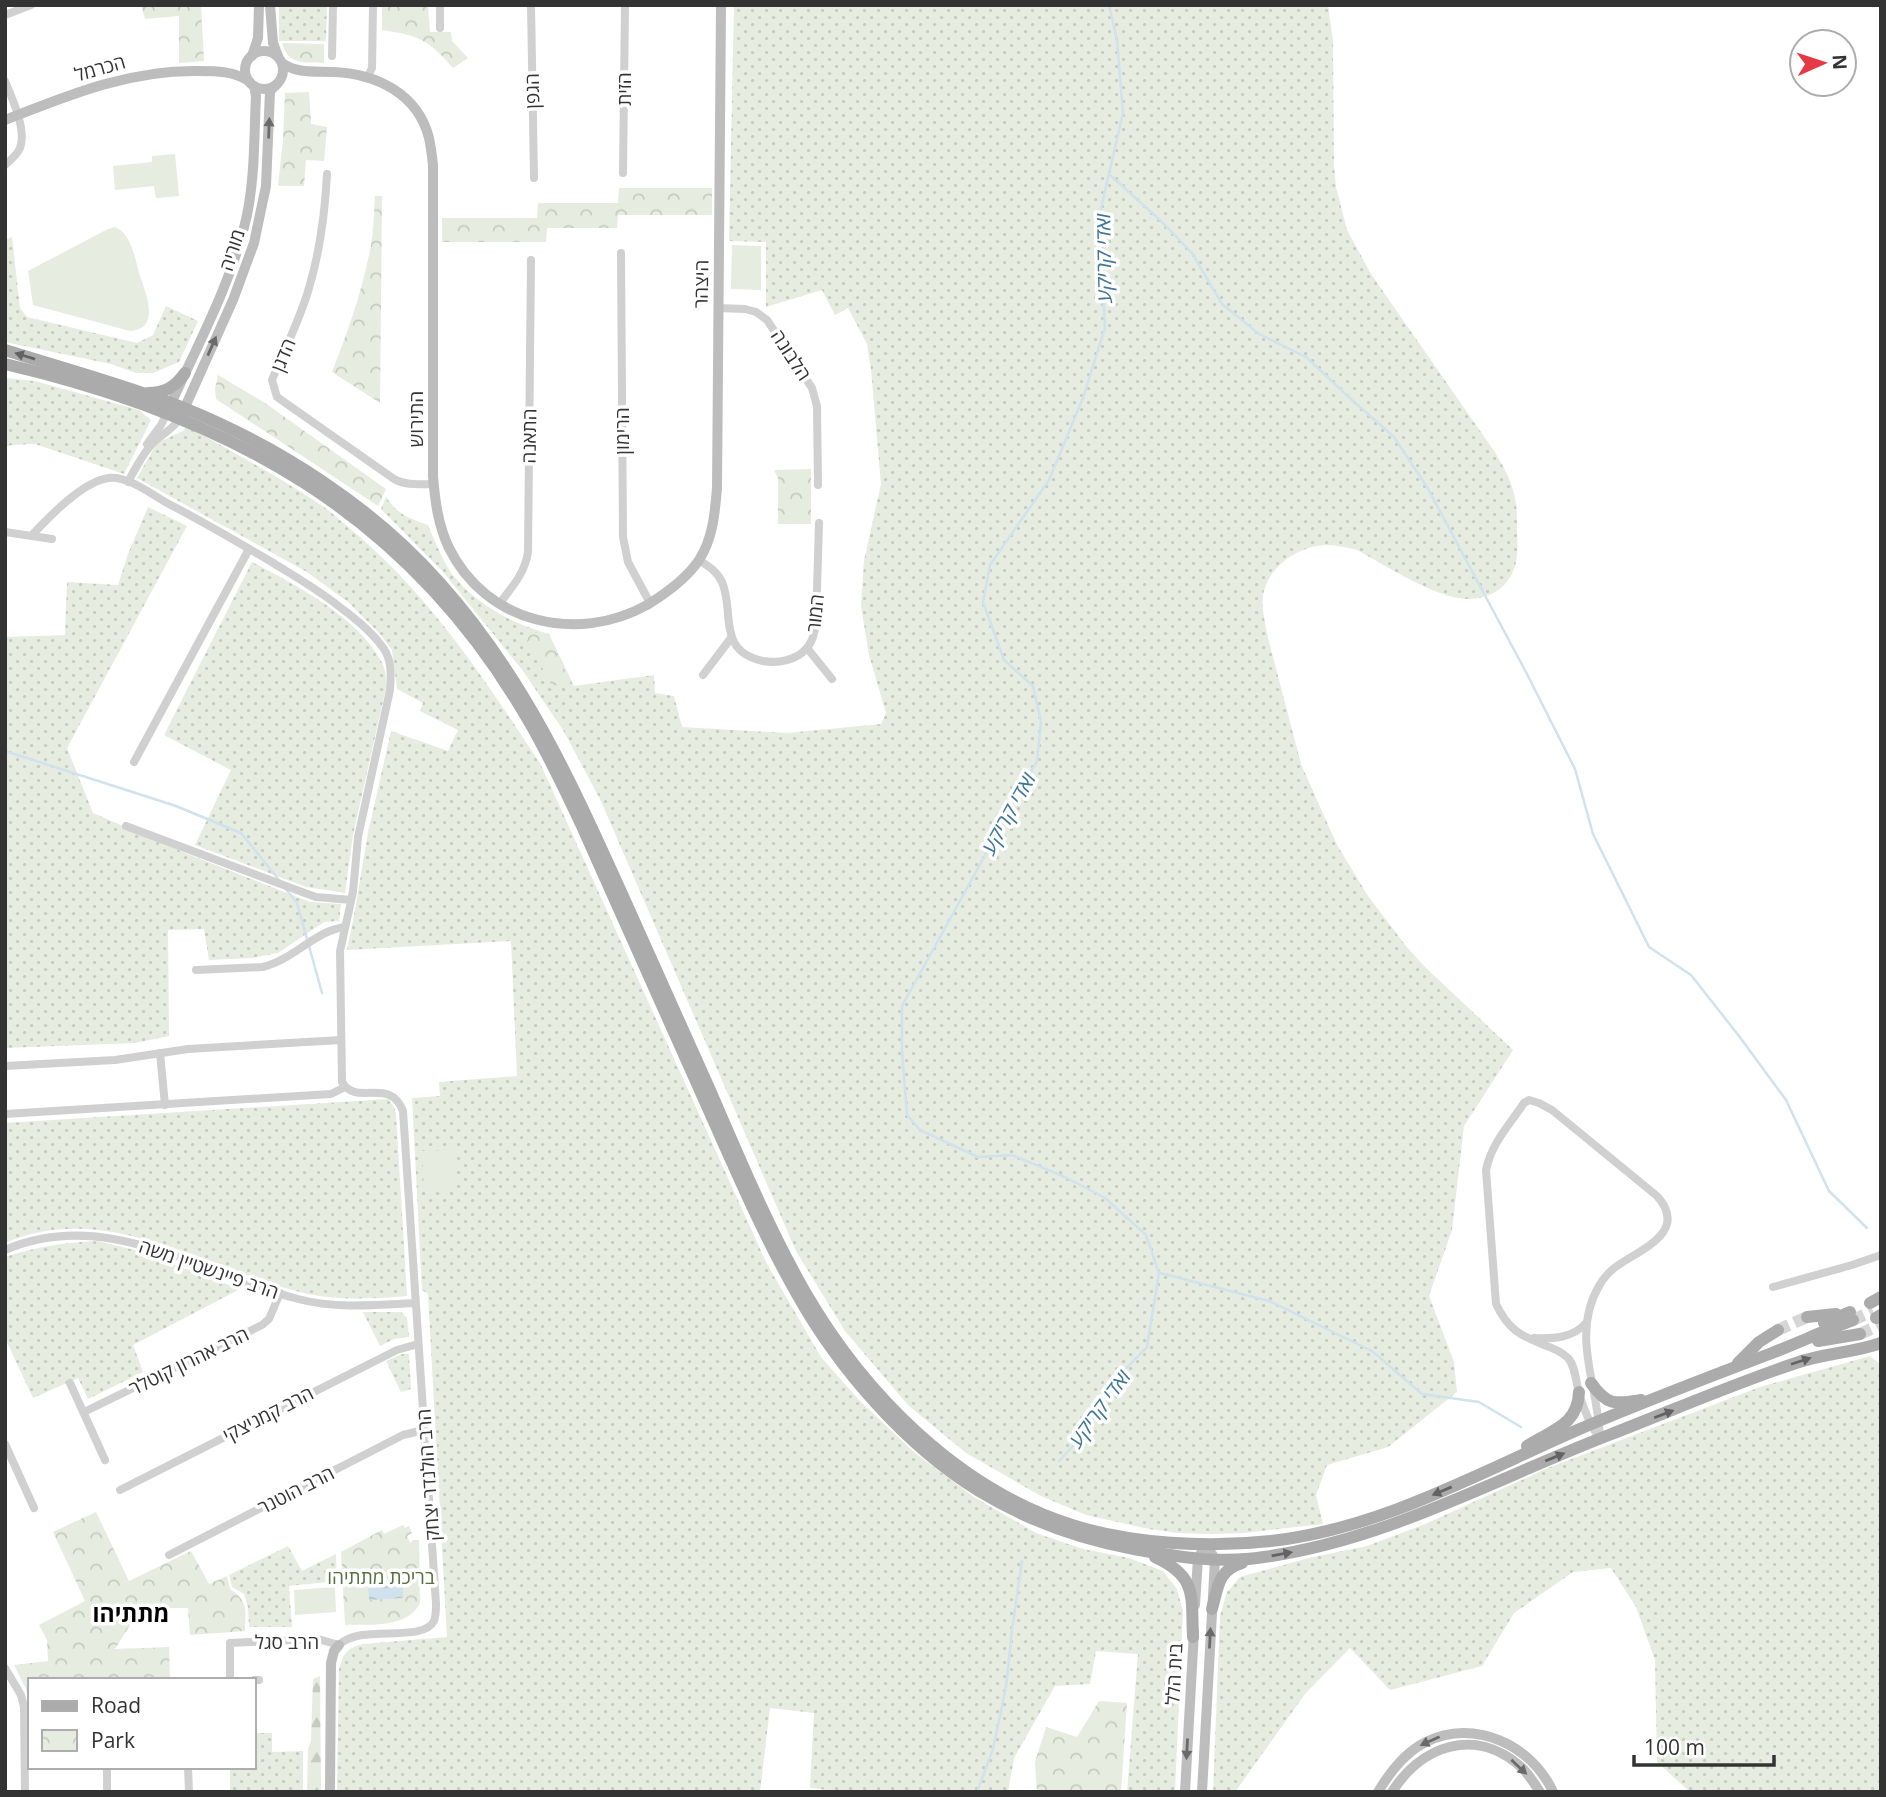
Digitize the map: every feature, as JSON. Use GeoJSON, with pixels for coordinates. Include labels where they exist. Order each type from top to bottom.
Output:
{"type":"FeatureCollection","features":[{"type":"Feature","properties":{"kind":"main road"},"geometry":{"type":"LineString","coordinates":[[5,350],[137,392],[169,409]]}},
{"type":"Feature","properties":{"kind":"main road"},"geometry":{"type":"LineString","coordinates":[[5,364],[182,413],[265,447],[328,486],[362,512],[414,556],[440,583],[514,680],[548,738],[590,822],[764,1212],[806,1293],[866,1378],[931,1444],[982,1483],[1076,1527],[1113,1535],[1208,1544],[1272,1541],[1343,1527],[1397,1509],[1595,1423],[1853,1321]]}},
{"type":"Feature","properties":{"kind":"main road"},"geometry":{"type":"LineString","coordinates":[[137,392],[155,393],[169,390],[185,373]]}},
{"type":"Feature","properties":{"kind":"main road"},"geometry":{"type":"LineString","coordinates":[[182,413],[269,460],[357,519],[408,562],[433,589],[499,674],[524,713],[577,815],[745,1191],[798,1297],[859,1384],[902,1430],[977,1490],[1053,1528],[1097,1542],[1140,1550],[1214,1560],[1255,1559]]}},
{"type":"Feature","properties":{"kind":"main road"},"geometry":{"type":"LineString","coordinates":[[1807,1317],[1853,1321]]}},
{"type":"Feature","properties":{"kind":"main road"},"geometry":{"type":"LineString","coordinates":[[1723,1371],[1818,1341],[1853,1321]]}},
{"type":"Feature","properties":{"kind":"main road"},"geometry":{"type":"LineString","coordinates":[[1723,1371],[1853,1321]]}},
{"type":"Feature","properties":{"kind":"main road"},"geometry":{"type":"LineString","coordinates":[[1736,1365],[1759,1342],[1778,1330]]}},
{"type":"Feature","properties":{"kind":"main road"},"geometry":{"type":"LineString","coordinates":[[1212,1609],[1221,1577],[1236,1564],[1320,1547],[1378,1530],[1600,1438],[1799,1362],[1823,1354],[1860,1350],[1881,1343]]}},
{"type":"Feature","properties":{"kind":"main road"},"geometry":{"type":"LineString","coordinates":[[1591,1383],[1599,1395],[1608,1401],[1619,1403],[1662,1396]]}},
{"type":"Feature","properties":{"kind":"main road"},"geometry":{"type":"LineString","coordinates":[[1481,1474],[1569,1422],[1576,1412],[1578,1392]]}},
{"type":"Feature","properties":{"kind":"main road"},"geometry":{"type":"LineString","coordinates":[[1140,1550],[1166,1562],[1183,1575],[1191,1597],[1193,1637]]}},
{"type":"Feature","properties":{"kind":"street"},"geometry":{"type":"LineString","coordinates":[[5,15],[31,5]]}},
{"type":"Feature","properties":{"kind":"street"},"geometry":{"type":"LineString","coordinates":[[259,5],[258,38],[245,72],[252,84],[266,89],[279,82],[283,74],[273,43],[270,5]]}},
{"type":"Feature","properties":{"kind":"street"},"geometry":{"type":"LineString","coordinates":[[332,5],[332,56]]}},
{"type":"Feature","properties":{"kind":"street"},"geometry":{"type":"LineString","coordinates":[[368,76],[372,68],[373,5]]}},
{"type":"Feature","properties":{"kind":"street"},"geometry":{"type":"LineString","coordinates":[[440,5],[440,28]]}},
{"type":"Feature","properties":{"kind":"street","name":"הגפן"},"geometry":{"type":"LineString","coordinates":[[531,5],[534,177]]}},
{"type":"Feature","properties":{"kind":"street","name":"הזית"},"geometry":{"type":"LineString","coordinates":[[623,173],[625,5]]}},
{"type":"Feature","properties":{"kind":"street","name":"היצהר"},"geometry":{"type":"LineString","coordinates":[[699,560],[712,525],[715,507],[721,5]]}},
{"type":"Feature","properties":{"kind":"street"},"geometry":{"type":"LineString","coordinates":[[250,58],[258,52],[267,51],[281,61]]}},
{"type":"Feature","properties":{"kind":"street","name":"הכרמל"},"geometry":{"type":"LineString","coordinates":[[208,71],[231,67],[250,58]]}},
{"type":"Feature","properties":{"kind":"street","name":"התירוש"},"geometry":{"type":"LineString","coordinates":[[281,61],[289,68],[308,72],[347,73],[368,76],[382,82],[405,98],[417,112],[429,139],[433,177],[434,484],[437,513],[450,549],[472,580],[500,603],[529,617],[553,624],[607,622],[624,617],[650,603],[673,586],[699,560]]}},
{"type":"Feature","properties":{"kind":"street","name":"הכרמל"},"geometry":{"type":"LineString","coordinates":[[5,120],[106,82],[165,72],[208,71],[235,74],[252,84]]}},
{"type":"Feature","properties":{"kind":"street","name":"התירוש"},"geometry":{"type":"LineString","coordinates":[[279,82],[288,76],[308,72]]}},
{"type":"Feature","properties":{"kind":"street"},"geometry":{"type":"LineString","coordinates":[[5,81],[22,134],[22,145],[5,165]]}},
{"type":"Feature","properties":{"kind":"street","name":"מוריה"},"geometry":{"type":"LineString","coordinates":[[182,413],[233,300],[254,243],[266,186],[270,91],[279,82]]}},
{"type":"Feature","properties":{"kind":"street","name":"מוריה"},"geometry":{"type":"LineString","coordinates":[[169,409],[229,274],[247,214],[254,160],[256,96],[252,84]]}},
{"type":"Feature","properties":{"kind":"street","name":"הדגן"},"geometry":{"type":"LineString","coordinates":[[327,174],[317,257],[302,308],[272,380],[274,390],[277,397],[401,484],[434,484]]}},
{"type":"Feature","properties":{"kind":"street","name":"הרימון"},"geometry":{"type":"LineString","coordinates":[[621,253],[623,537],[628,562],[650,603]]}},
{"type":"Feature","properties":{"kind":"street","name":"התאנה"},"geometry":{"type":"LineString","coordinates":[[500,603],[521,574],[528,552],[531,261]]}},
{"type":"Feature","properties":{"kind":"street","name":"הלבונה"},"geometry":{"type":"LineString","coordinates":[[718,308],[745,309],[768,320],[812,388],[817,406],[818,485]]}},
{"type":"Feature","properties":{"kind":"street"},"geometry":{"type":"LineString","coordinates":[[141,459],[148,441],[169,409]]}},
{"type":"Feature","properties":{"kind":"street"},"geometry":{"type":"LineString","coordinates":[[128,482],[153,442],[175,427],[182,413]]}},
{"type":"Feature","properties":{"kind":"street"},"geometry":{"type":"LineString","coordinates":[[5,1114],[331,1094],[345,1087],[342,1082],[340,951],[351,900],[358,837],[391,676],[385,650],[374,637],[312,586],[212,527],[128,482],[110,478],[78,493],[32,535]]}},
{"type":"Feature","properties":{"kind":"street","name":"המור"},"geometry":{"type":"LineString","coordinates":[[731,638],[747,655],[772,662],[784,662],[798,656],[807,648],[814,637],[816,623],[820,523]]}},
{"type":"Feature","properties":{"kind":"street"},"geometry":{"type":"LineString","coordinates":[[5,532],[52,539]]}},
{"type":"Feature","properties":{"kind":"street"},"geometry":{"type":"LineString","coordinates":[[134,762],[249,549]]}},
{"type":"Feature","properties":{"kind":"street"},"geometry":{"type":"LineString","coordinates":[[699,560],[715,571],[722,581],[731,638],[704,675]]}},
{"type":"Feature","properties":{"kind":"street"},"geometry":{"type":"LineString","coordinates":[[807,648],[832,679]]}},
{"type":"Feature","properties":{"kind":"street"},"geometry":{"type":"LineString","coordinates":[[126,826],[316,897],[351,900]]}},
{"type":"Feature","properties":{"kind":"street"},"geometry":{"type":"LineString","coordinates":[[196,970],[263,967],[288,957],[332,930],[345,928]]}},
{"type":"Feature","properties":{"kind":"street"},"geometry":{"type":"LineString","coordinates":[[5,1066],[116,1060],[188,1049],[341,1040]]}},
{"type":"Feature","properties":{"kind":"street"},"geometry":{"type":"LineString","coordinates":[[160,1053],[166,1105]]}},
{"type":"Feature","properties":{"kind":"street","name":"הרב הולנדר יצחק"},"geometry":{"type":"LineString","coordinates":[[339,1644],[345,1638],[360,1634],[424,1629],[433,1622],[436,1604],[403,1111],[401,1103],[394,1096],[385,1093],[352,1092],[345,1087]]}},
{"type":"Feature","properties":{"kind":"street"},"geometry":{"type":"LineString","coordinates":[[1595,1423],[1586,1354],[1586,1323],[1592,1302],[1605,1277],[1614,1268],[1660,1238],[1666,1226],[1667,1213],[1657,1196],[1552,1110],[1529,1100],[1524,1103],[1494,1146],[1486,1170],[1496,1304],[1505,1322],[1512,1329],[1568,1358],[1572,1364],[1578,1392],[1600,1438]]}},
{"type":"Feature","properties":{"kind":"street","name":"הרב פיינשטיין משה"},"geometry":{"type":"LineString","coordinates":[[5,1250],[37,1240],[67,1235],[104,1237],[145,1246],[302,1300],[342,1305],[415,1303]]}},
{"type":"Feature","properties":{"kind":"street"},"geometry":{"type":"LineString","coordinates":[[1773,1287],[1881,1255]]}},
{"type":"Feature","properties":{"kind":"street","name":"הרב אהרון קוטלר"},"geometry":{"type":"LineString","coordinates":[[83,1412],[262,1325],[269,1319],[280,1293]]}},
{"type":"Feature","properties":{"kind":"street"},"geometry":{"type":"LineString","coordinates":[[1527,1338],[1560,1337],[1578,1331],[1586,1323]]}},
{"type":"Feature","properties":{"kind":"street","name":"הרב קמניצקי"},"geometry":{"type":"LineString","coordinates":[[120,1490],[397,1350],[418,1344]]}},
{"type":"Feature","properties":{"kind":"street"},"geometry":{"type":"LineString","coordinates":[[71,1383],[105,1460]]}},
{"type":"Feature","properties":{"kind":"street","name":"הרב הוטנר"},"geometry":{"type":"LineString","coordinates":[[169,1555],[403,1435],[424,1430]]}},
{"type":"Feature","properties":{"kind":"street"},"geometry":{"type":"LineString","coordinates":[[5,1444],[34,1508]]}},
{"type":"Feature","properties":{"kind":"street"},"geometry":{"type":"LineString","coordinates":[[1198,1558],[1208,1544]]}},
{"type":"Feature","properties":{"kind":"street"},"geometry":{"type":"LineString","coordinates":[[1208,1544],[1214,1560]]}},
{"type":"Feature","properties":{"kind":"street","name":"בית הלל"},"geometry":{"type":"LineString","coordinates":[[1185,1792],[1198,1558]]}},
{"type":"Feature","properties":{"kind":"street","name":"בית הלל"},"geometry":{"type":"LineString","coordinates":[[1202,1792],[1214,1560]]}},
{"type":"Feature","properties":{"kind":"street","name":"הרב סגל"},"geometry":{"type":"LineString","coordinates":[[230,1678],[230,1643],[318,1639],[339,1644]]}},
{"type":"Feature","properties":{"kind":"street"},"geometry":{"type":"LineString","coordinates":[[330,1792],[331,1663],[339,1644]]}},
{"type":"Feature","properties":{"kind":"street"},"geometry":{"type":"LineString","coordinates":[[5,1668],[22,1695],[24,1707],[25,1792]]}},
{"type":"Feature","properties":{"kind":"street"},"geometry":{"type":"LineString","coordinates":[[1378,1792],[1399,1762],[1425,1742],[1454,1733],[1470,1733],[1494,1744],[1517,1749],[1531,1760],[1553,1792]]}},
{"type":"Feature","properties":{"kind":"street"},"geometry":{"type":"LineString","coordinates":[[1392,1792],[1408,1770],[1431,1753],[1455,1745],[1494,1744],[1523,1769],[1540,1792]]}},
{"type":"Feature","properties":{"kind":"street"},"geometry":{"type":"LineString","coordinates":[[107,1769],[107,1792]]}},
{"type":"Feature","properties":{"kind":"street"},"geometry":{"type":"LineString","coordinates":[[188,1769],[188,1792]]}},
{"type":"Feature","properties":{"kind":"green space"},"geometry":{"type":"Polygon","coordinates":[[[141,5],[201,5],[204,61],[179,63],[179,16],[145,19],[141,5]]]}},
{"type":"Feature","properties":{"kind":"green space"},"geometry":{"type":"Polygon","coordinates":[[[279,5],[327,5],[326,41],[279,41],[279,5]]]}},
{"type":"Feature","properties":{"kind":"green space"},"geometry":{"type":"Polygon","coordinates":[[[382,5],[428,5],[430,32],[451,32],[452,41],[468,58],[453,68],[422,40],[382,30],[382,5]]]}},
{"type":"Feature","properties":{"kind":"green space"},"geometry":{"type":"Polygon","coordinates":[[[734,5],[1328,5],[1333,41],[1334,165],[1336,187],[1347,230],[1371,274],[1503,466],[1516,502],[1517,559],[1510,577],[1499,590],[1484,597],[1467,599],[1446,595],[1407,578],[1357,550],[1324,545],[1304,550],[1285,560],[1271,576],[1263,595],[1267,634],[1301,764],[1337,845],[1368,896],[1406,946],[1513,1050],[1464,1126],[1452,1230],[1429,1296],[1454,1362],[1457,1392],[1388,1447],[1327,1465],[1316,1495],[1323,1524],[1244,1533],[1178,1533],[1086,1515],[1041,1496],[966,1453],[908,1405],[845,1331],[796,1251],[600,799],[563,730],[523,671],[444,573],[381,509],[386,497],[404,515],[428,525],[448,569],[483,604],[508,619],[549,634],[574,686],[654,675],[655,693],[674,696],[682,727],[787,733],[881,724],[886,713],[869,655],[861,606],[864,561],[881,484],[867,344],[848,308],[835,315],[822,290],[766,307],[766,242],[729,241],[734,5]]]}},
{"type":"Feature","properties":{"kind":"green space"},"geometry":{"type":"Polygon","coordinates":[[[282,43],[324,44],[324,63],[293,59],[282,43]]]}},
{"type":"Feature","properties":{"kind":"green space"},"geometry":{"type":"Polygon","coordinates":[[[309,92],[311,124],[327,127],[324,161],[306,160],[304,186],[278,186],[285,93],[309,92]]]}},
{"type":"Feature","properties":{"kind":"green space"},"geometry":{"type":"Polygon","coordinates":[[[175,154],[179,196],[156,198],[154,186],[115,190],[113,166],[152,162],[152,156],[175,154]]]}},
{"type":"Feature","properties":{"kind":"green space"},"geometry":{"type":"Polygon","coordinates":[[[619,188],[712,188],[712,215],[618,215],[617,228],[547,228],[546,242],[442,242],[442,218],[537,218],[538,203],[618,203],[619,188]]]}},
{"type":"Feature","properties":{"kind":"green space"},"geometry":{"type":"Polygon","coordinates":[[[375,196],[382,196],[380,403],[332,372],[364,278],[372,239],[375,196]]]}},
{"type":"Feature","properties":{"kind":"green space"},"geometry":{"type":"Polygon","coordinates":[[[115,227],[121,230],[129,241],[148,301],[148,317],[140,329],[130,331],[33,305],[28,271],[115,227]]]}},
{"type":"Feature","properties":{"kind":"green space"},"geometry":{"type":"Polygon","coordinates":[[[12,237],[20,308],[27,317],[137,343],[153,335],[166,306],[198,321],[179,362],[153,373],[136,373],[111,364],[5,342],[5,240],[12,237]]]}},
{"type":"Feature","properties":{"kind":"green space"},"geometry":{"type":"Polygon","coordinates":[[[732,245],[761,246],[761,290],[731,289],[732,245]]]}},
{"type":"Feature","properties":{"kind":"green space"},"geometry":{"type":"Polygon","coordinates":[[[218,375],[265,403],[386,489],[378,506],[216,399],[218,375]]]}},
{"type":"Feature","properties":{"kind":"green space"},"geometry":{"type":"Polygon","coordinates":[[[5,378],[35,381],[139,410],[151,420],[124,474],[35,444],[5,447],[5,378]]]}},
{"type":"Feature","properties":{"kind":"green space"},"geometry":{"type":"Polygon","coordinates":[[[186,427],[292,486],[354,532],[382,557],[433,612],[499,702],[541,765],[767,1264],[821,1357],[858,1399],[915,1453],[974,1497],[1036,1533],[1083,1549],[1129,1558],[1163,1571],[1177,1589],[1183,1611],[1175,1792],[1127,1792],[1138,1654],[1096,1651],[1090,1684],[1055,1686],[1014,1758],[1008,1792],[846,1792],[810,1788],[814,1713],[770,1708],[760,1792],[337,1792],[339,1668],[345,1655],[363,1644],[447,1637],[428,1294],[422,1290],[412,1098],[440,1096],[439,1082],[517,1076],[511,941],[347,950],[368,833],[391,731],[448,751],[458,730],[420,711],[423,703],[397,689],[392,650],[348,602],[307,572],[137,478],[157,443],[186,427]]]}},
{"type":"Feature","properties":{"kind":"green space"},"geometry":{"type":"Polygon","coordinates":[[[811,469],[811,524],[778,524],[778,478],[774,470],[811,469]]]}},
{"type":"Feature","properties":{"kind":"green space"},"geometry":{"type":"Polygon","coordinates":[[[148,507],[187,526],[67,748],[93,813],[310,902],[341,904],[339,921],[324,922],[278,953],[252,958],[209,960],[204,929],[168,930],[169,1036],[135,1043],[5,1048],[5,637],[65,635],[67,582],[118,585],[148,507]]]}},
{"type":"Feature","properties":{"kind":"green space"},"geometry":{"type":"Polygon","coordinates":[[[252,562],[305,591],[341,616],[371,645],[384,667],[386,688],[353,835],[345,893],[306,887],[195,845],[231,770],[164,735],[252,562]]]}},
{"type":"Feature","properties":{"kind":"green space"},"geometry":{"type":"Polygon","coordinates":[[[523,627],[548,635],[571,683],[552,686],[524,634],[523,627]]]}},
{"type":"Feature","properties":{"kind":"green space"},"geometry":{"type":"Polygon","coordinates":[[[388,1099],[396,1114],[407,1296],[353,1299],[313,1295],[264,1281],[154,1242],[117,1233],[80,1229],[43,1231],[5,1243],[5,1123],[388,1099]]]}},
{"type":"Feature","properties":{"kind":"green space"},"geometry":{"type":"Polygon","coordinates":[[[453,1150],[454,1191],[424,1192],[422,1151],[453,1150]]]}},
{"type":"Feature","properties":{"kind":"green space"},"geometry":{"type":"Polygon","coordinates":[[[97,1241],[135,1250],[240,1289],[133,1345],[143,1372],[88,1399],[78,1378],[33,1398],[5,1338],[5,1257],[51,1246],[97,1241]]]}},
{"type":"Feature","properties":{"kind":"green space"},"geometry":{"type":"Polygon","coordinates":[[[363,1312],[401,1312],[407,1318],[409,1337],[394,1339],[380,1346],[363,1312]]]}},
{"type":"Feature","properties":{"kind":"green space"},"geometry":{"type":"Polygon","coordinates":[[[409,1354],[411,1389],[401,1392],[386,1361],[409,1354]]]}},
{"type":"Feature","properties":{"kind":"green space"},"geometry":{"type":"Polygon","coordinates":[[[1870,1356],[1881,1365],[1881,1792],[1690,1792],[1657,1762],[1655,1660],[1636,1607],[1611,1568],[1573,1572],[1514,1613],[1482,1666],[1390,1690],[1350,1648],[1305,1694],[1235,1792],[1213,1792],[1220,1616],[1227,1592],[1240,1577],[1367,1546],[1423,1525],[1548,1468],[1760,1387],[1870,1356]]]}},
{"type":"Feature","properties":{"kind":"green space"},"geometry":{"type":"Polygon","coordinates":[[[96,1512],[129,1581],[191,1551],[209,1584],[227,1576],[230,1589],[245,1607],[245,1631],[190,1635],[188,1608],[141,1608],[115,1649],[169,1647],[170,1678],[28,1678],[28,1693],[14,1665],[48,1661],[47,1640],[39,1625],[85,1601],[53,1532],[96,1512]]]}},
{"type":"Feature","properties":{"kind":"green space","name":"בריכת מתתיהו"},"geometry":{"type":"Polygon","coordinates":[[[403,1525],[405,1528],[409,1526],[412,1533],[407,1536],[410,1543],[419,1540],[420,1603],[414,1611],[397,1621],[345,1625],[341,1552],[382,1530],[384,1534],[403,1525]]]}},
{"type":"Feature","properties":{"kind":"green space"},"geometry":{"type":"Polygon","coordinates":[[[288,1546],[302,1571],[336,1554],[337,1581],[289,1586],[292,1627],[249,1627],[244,1594],[232,1587],[229,1575],[288,1546]]]}},
{"type":"Feature","properties":{"kind":"green space"},"geometry":{"type":"Polygon","coordinates":[[[335,1587],[336,1612],[295,1615],[294,1590],[335,1587]]]}},
{"type":"Feature","properties":{"kind":"green space"},"geometry":{"type":"Polygon","coordinates":[[[320,1676],[321,1792],[307,1792],[313,1679],[320,1676]]]}},
{"type":"Feature","properties":{"kind":"green space"},"geometry":{"type":"Polygon","coordinates":[[[1099,1701],[1127,1703],[1121,1792],[1037,1792],[1035,1762],[1046,1727],[1077,1737],[1099,1701]]]}},
{"type":"Feature","properties":{"kind":"green space"},"geometry":{"type":"Polygon","coordinates":[[[256,1733],[272,1733],[272,1752],[303,1751],[303,1792],[230,1792],[230,1769],[256,1769],[256,1733]]]}},
{"type":"Feature","properties":{"kind":"water"},"geometry":{"type":"Polygon","coordinates":[[[373,1569],[383,1581],[403,1581],[403,1598],[369,1600],[367,1570],[373,1569]]]}},
{"type":"Feature","properties":{"kind":"waterway","name":"ואדי קריקע"},"geometry":{"type":"LineString","coordinates":[[1059,1461],[1088,1430],[1110,1385],[1147,1347],[1159,1273],[1146,1235],[1105,1198],[1065,1177],[1012,1155],[978,1157],[920,1130],[907,1115],[902,1006],[1037,761],[1041,722],[1033,686],[1004,660],[983,602],[990,565],[1049,480],[1083,398],[1105,328],[1099,217],[1123,113],[1117,40],[1109,5]]}},
{"type":"Feature","properties":{"kind":"waterway"},"geometry":{"type":"LineString","coordinates":[[1109,174],[1192,253],[1222,304],[1259,334],[1306,357],[1394,437],[1427,487],[1575,769],[1593,834],[1649,947],[1691,975],[1739,1036],[1786,1100],[1829,1191],[1867,1228]]}},
{"type":"Feature","properties":{"kind":"waterway"},"geometry":{"type":"LineString","coordinates":[[5,751],[176,806],[241,833],[279,880]]}},
{"type":"Feature","properties":{"kind":"waterway"},"geometry":{"type":"LineString","coordinates":[[285,888],[297,903],[322,993]]}},
{"type":"Feature","properties":{"kind":"waterway"},"geometry":{"type":"LineString","coordinates":[[1160,1273],[1269,1301],[1372,1351],[1422,1394],[1479,1402],[1521,1427]]}},
{"type":"Feature","properties":{"kind":"waterway","name":"ואדי קריקע"},"geometry":{"type":"LineString","coordinates":[[977,1792],[993,1749],[1006,1687],[1022,1561]]}},
{"type":"Feature","properties":{"kind":"tunnel"},"geometry":{"type":"LineString","coordinates":[[1853,1320],[1873,1311]]}},
{"type":"Feature","properties":{"kind":"tunnel"},"geometry":{"type":"LineString","coordinates":[[1778,1330],[1807,1317]]}},
{"type":"Feature","properties":{"kind":"tunnel"},"geometry":{"type":"LineString","coordinates":[[1860,1334],[1880,1325]]}},
{"type":"Feature","properties":{"kind":"district","name":"מתתיהו"},"geometry":{"type":"Point","coordinates":[131,1613]}}]}
